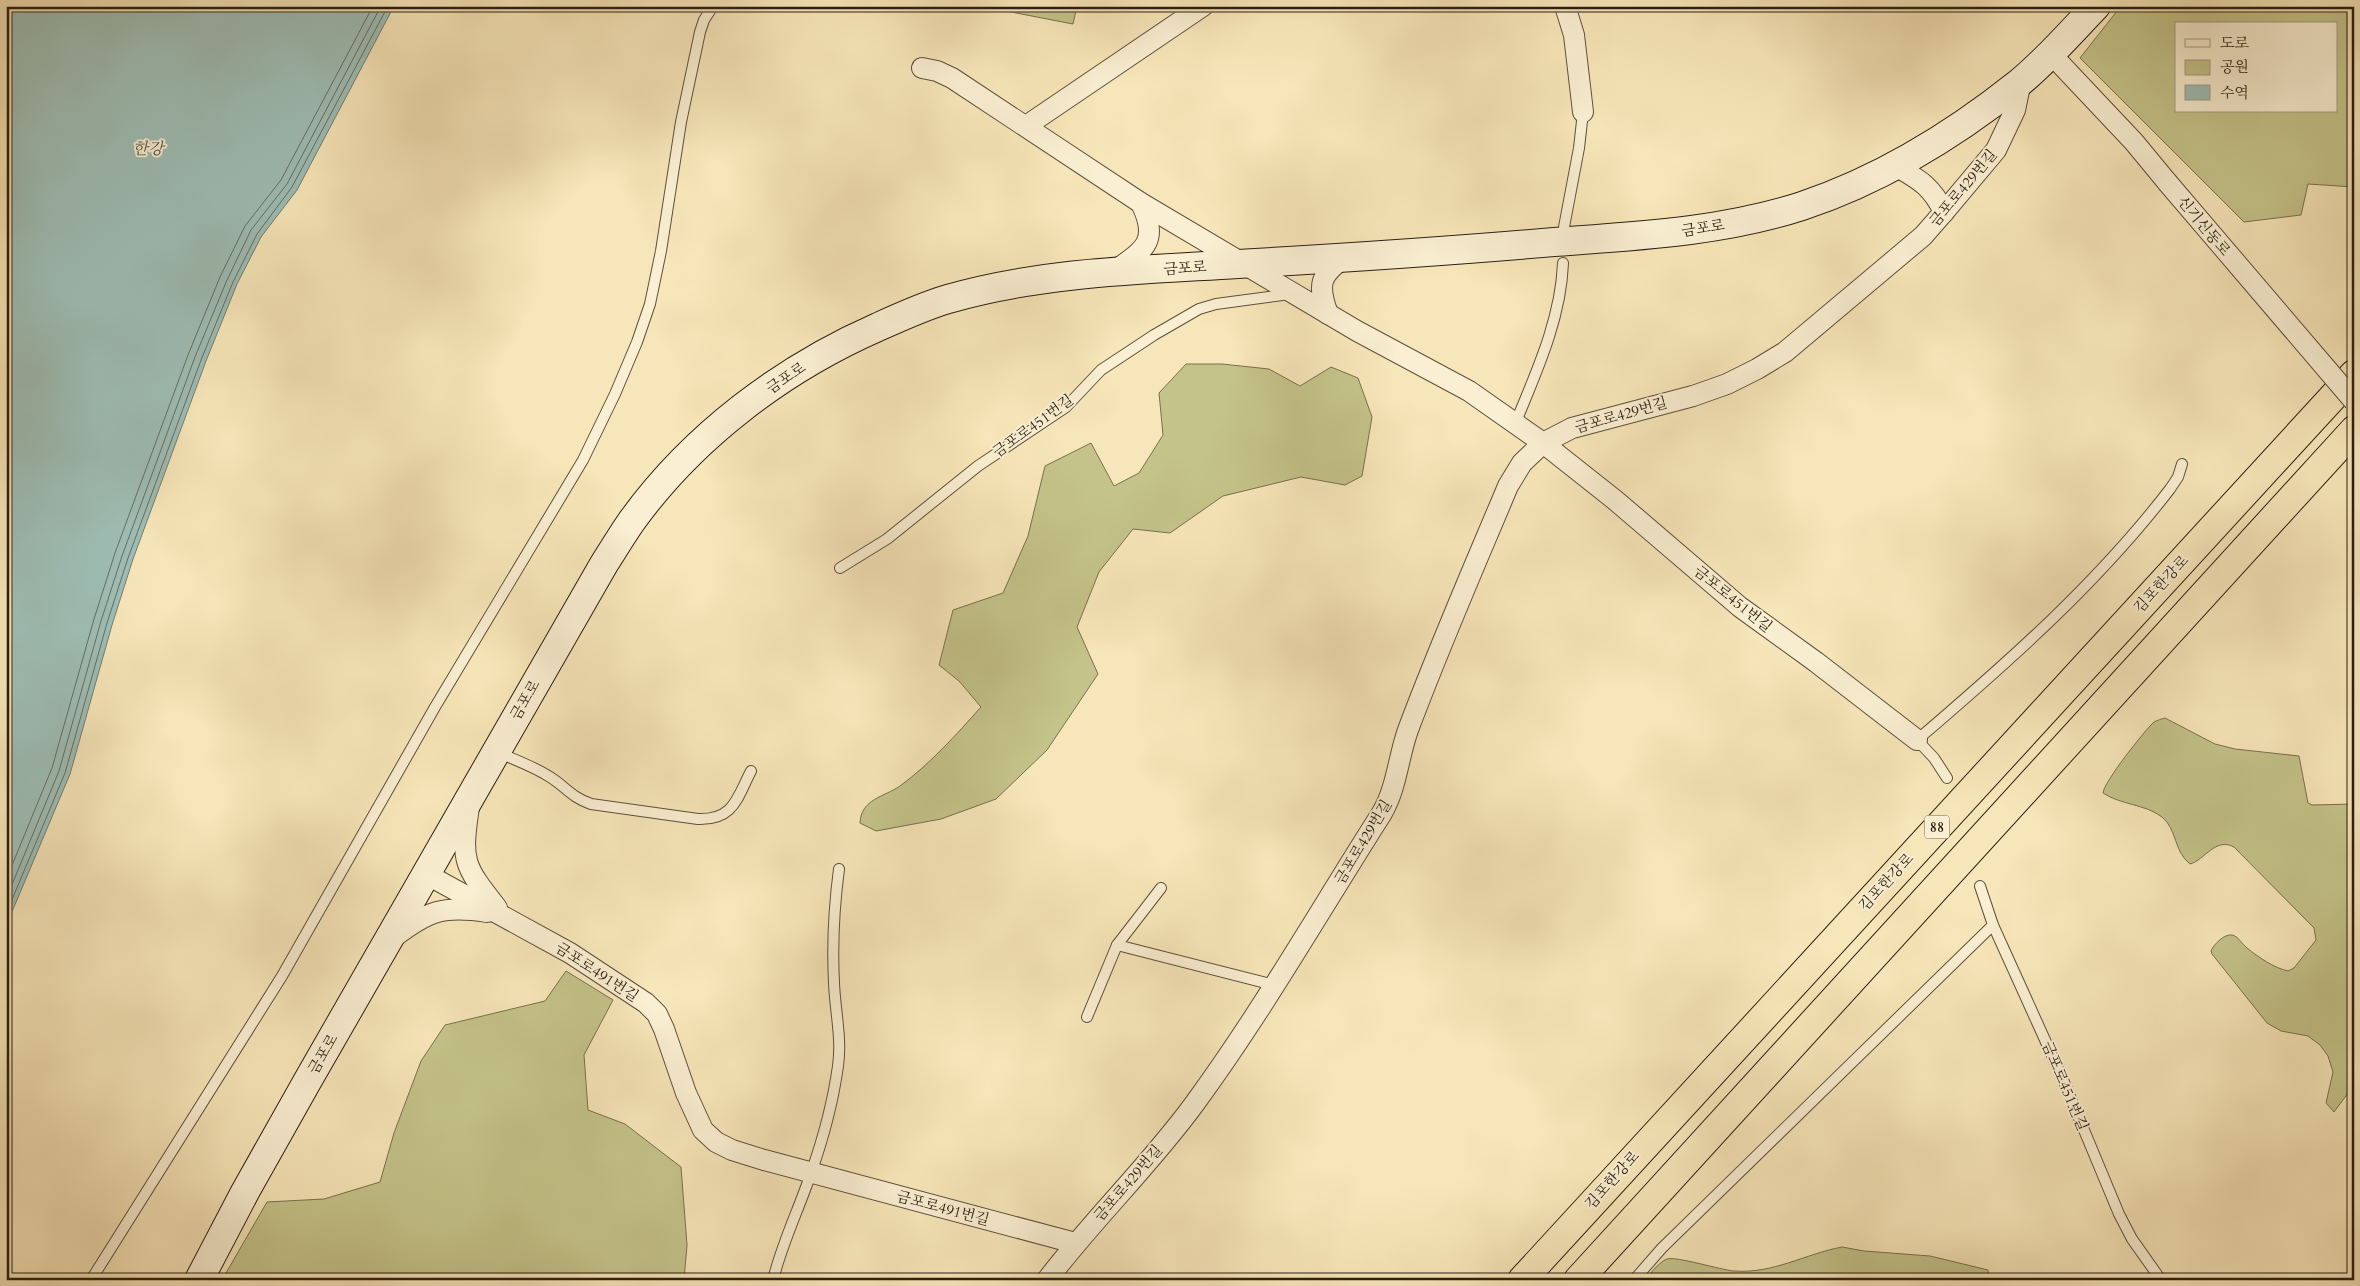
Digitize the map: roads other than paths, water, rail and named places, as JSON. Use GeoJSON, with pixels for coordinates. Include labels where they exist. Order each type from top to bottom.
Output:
{"type":"FeatureCollection","features":[{"type":"Feature","properties":{"kind":"highway","name":"김포한강로"},"geometry":{"type":"LineString","coordinates":[[1522,1280],[2354,374]]}},
{"type":"Feature","properties":{"kind":"highway"},"geometry":{"type":"LineString","coordinates":[[1578,1280],[2354,430]]}},
{"type":"Feature","properties":{"kind":"main road","name":"금포로"},"geometry":{"type":"LineString","coordinates":[[199,1280],[245,1192],[426,874],[591,587],[632,521],[665,480],[692,453],[741,410],[818,356],[872,330],[946,300],[1000,287],[1112,272],[1460,250],[1701,229],[1753,219],[1802,206],[1856,184],[1894,165],[1962,125],[2021,81],[2051,54],[2096,6]]}},
{"type":"Feature","properties":{"kind":"street"},"geometry":{"type":"LineString","coordinates":[[1026,126],[1203,6]]}},
{"type":"Feature","properties":{"kind":"street"},"geometry":{"type":"LineString","coordinates":[[1565,6],[1574,35],[1583,112]]}},
{"type":"Feature","properties":{"kind":"street","name":"신기신동로"},"geometry":{"type":"LineString","coordinates":[[2051,54],[2134,142],[2354,401]]}},
{"type":"Feature","properties":{"kind":"street","name":"금포로"},"geometry":{"type":"LineString","coordinates":[[922,68],[937,71],[952,78],[1141,202],[1244,264]]}},
{"type":"Feature","properties":{"kind":"street","name":"금포로429번길"},"geometry":{"type":"LineString","coordinates":[[1047,1280],[1075,1243],[1160,1148],[1195,1103],[1274,986],[1391,796],[1408,731],[1508,486],[1522,463],[1543,443],[1572,428],[1693,396],[1727,384],[1786,352],[1923,236],[1944,212],[1996,150],[2015,110],[2021,81]]}},
{"type":"Feature","properties":{"kind":"street"},"geometry":{"type":"LineString","coordinates":[[1894,165],[1922,181],[1931,189],[1944,212]]}},
{"type":"Feature","properties":{"kind":"street"},"geometry":{"type":"LineString","coordinates":[[1112,272],[1139,254],[1147,243],[1150,220],[1141,202]]}},
{"type":"Feature","properties":{"kind":"street"},"geometry":{"type":"LineString","coordinates":[[1328,314],[1321,295],[1322,283],[1327,270],[1345,257]]}},
{"type":"Feature","properties":{"kind":"street","name":"금포로451번길"},"geometry":{"type":"LineString","coordinates":[[1244,264],[1328,314],[1469,392],[1543,443],[1615,500],[1740,607],[1816,662],[1917,740]]}},
{"type":"Feature","properties":{"kind":"street"},"geometry":{"type":"LineString","coordinates":[[471,796],[464,842],[465,858],[477,883],[501,914]]}},
{"type":"Feature","properties":{"kind":"street","name":"금포로491번길"},"geometry":{"type":"LineString","coordinates":[[426,874],[501,914],[629,990],[657,1014],[674,1053],[694,1112],[703,1130],[716,1142],[732,1150],[1075,1243]]}},
{"type":"Feature","properties":{"kind":"street"},"geometry":{"type":"LineString","coordinates":[[388,942],[417,919],[431,913],[462,908],[501,914]]}},
{"type":"Feature","properties":{"kind":"lane"},"geometry":{"type":"LineString","coordinates":[[91,1280],[282,976],[468,649],[583,460],[615,394],[637,342],[650,304],[661,251],[681,122],[700,32],[704,20],[713,6]]}},
{"type":"Feature","properties":{"kind":"lane"},"geometry":{"type":"LineString","coordinates":[[1564,227],[1579,148],[1583,112]]}},
{"type":"Feature","properties":{"kind":"lane"},"geometry":{"type":"LineString","coordinates":[[1515,424],[1550,331],[1563,281],[1563,263]]}},
{"type":"Feature","properties":{"kind":"lane","name":"금포로451번길"},"geometry":{"type":"LineString","coordinates":[[840,568],[887,539],[978,466],[1066,407],[1101,370],[1161,331],[1200,309],[1216,304],[1293,293]]}},
{"type":"Feature","properties":{"kind":"lane"},"geometry":{"type":"LineString","coordinates":[[1917,740],[1995,672],[2102,571],[2130,540],[2170,489],[2178,477],[2182,464]]}},
{"type":"Feature","properties":{"kind":"lane","name":"금포로451번길"},"geometry":{"type":"LineString","coordinates":[[1917,740],[1934,758],[1947,778]]}},
{"type":"Feature","properties":{"kind":"lane"},"geometry":{"type":"LineString","coordinates":[[496,752],[533,767],[552,778],[576,798],[591,804],[698,819],[713,820],[726,814],[735,802],[751,770]]}},
{"type":"Feature","properties":{"kind":"lane"},"geometry":{"type":"LineString","coordinates":[[773,1280],[779,1256],[811,1172],[824,1129],[840,1050],[834,979],[833,930],[839,869]]}},
{"type":"Feature","properties":{"kind":"lane","name":"금포로451번길"},"geometry":{"type":"LineString","coordinates":[[1980,886],[1992,925],[2064,1082],[2119,1214],[2132,1239],[2161,1280]]}},
{"type":"Feature","properties":{"kind":"lane"},"geometry":{"type":"LineString","coordinates":[[1087,1017],[1118,945],[1161,888]]}},
{"type":"Feature","properties":{"kind":"lane"},"geometry":{"type":"LineString","coordinates":[[1634,1280],[1662,1248],[1992,925]]}},
{"type":"Feature","properties":{"kind":"lane"},"geometry":{"type":"LineString","coordinates":[[1118,945],[1274,986]]}},
{"type":"Feature","properties":{"kind":"water","name":"한강"},"geometry":{"type":"Polygon","coordinates":[[[6,6],[394,6],[297,190],[261,237],[237,284],[206,361],[133,559],[112,625],[70,774],[6,926],[6,6]]]}}]}
